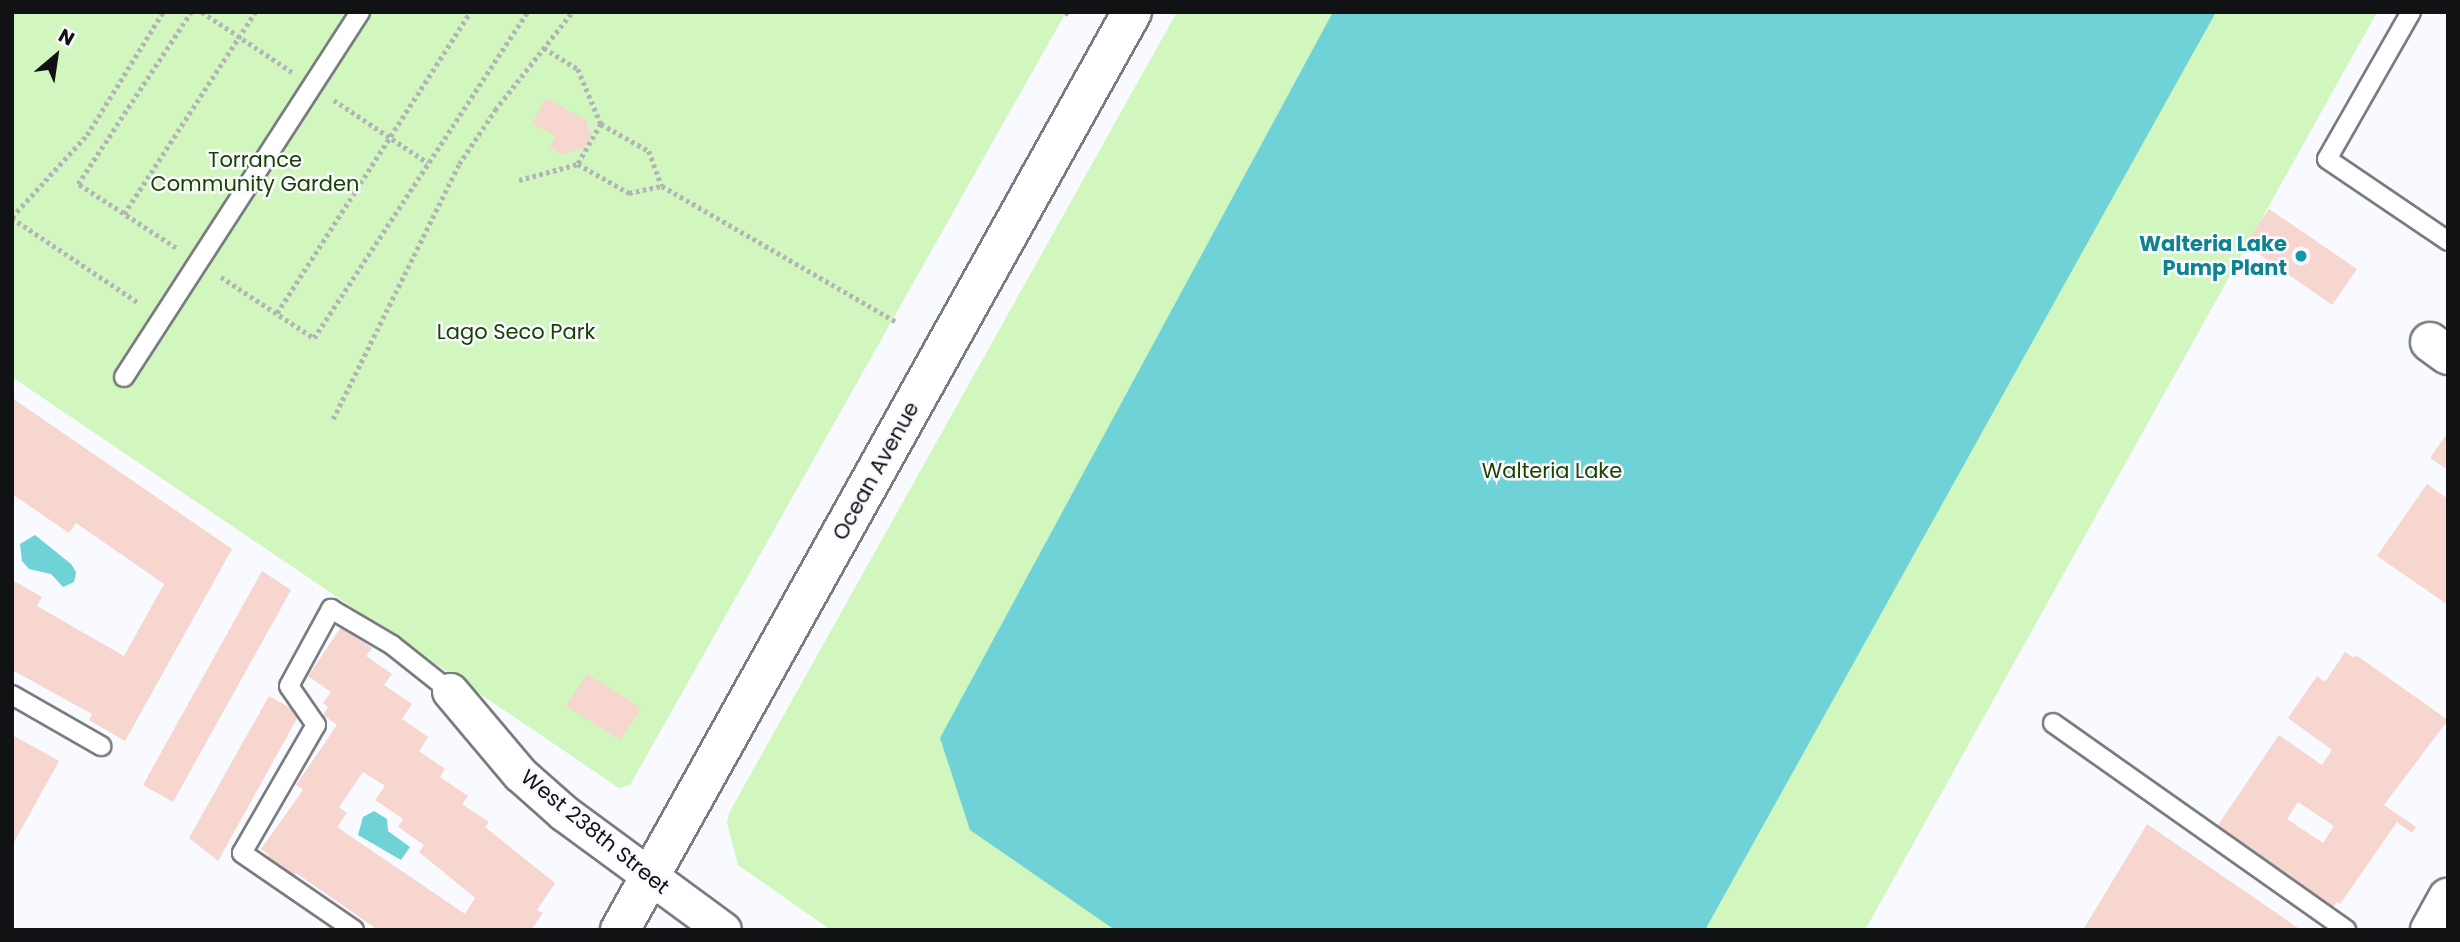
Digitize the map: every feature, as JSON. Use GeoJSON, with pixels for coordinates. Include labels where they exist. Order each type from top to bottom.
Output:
{"type":"FeatureCollection","features":[{"type":"Feature","properties":{"kind":"street","name":"Ocean Avenue"},"geometry":{"type":"LineString","coordinates":[[620,930],[1132,12]]}},
{"type":"Feature","properties":{"kind":"street","name":"West 238th Street"},"geometry":{"type":"LineString","coordinates":[[450,691],[520,774],[649,879],[723,930]]}},
{"type":"Feature","properties":{"kind":"street"},"geometry":{"type":"LineString","coordinates":[[2430,930],[2448,898]]}},
{"type":"Feature","properties":{"kind":"lane"},"geometry":{"type":"LineString","coordinates":[[124,377],[360,12]]}},
{"type":"Feature","properties":{"kind":"lane"},"geometry":{"type":"LineString","coordinates":[[2411,12],[2327,159],[2448,241]]}},
{"type":"Feature","properties":{"kind":"lane"},"geometry":{"type":"LineString","coordinates":[[354,930],[242,853],[316,724],[289,686],[331,609],[392,645],[450,691]]}},
{"type":"Feature","properties":{"kind":"lane"},"geometry":{"type":"LineString","coordinates":[[12,695],[101,746]]}},
{"type":"Feature","properties":{"kind":"lane"},"geometry":{"type":"LineString","coordinates":[[2053,723],[2346,930]]}},
{"type":"Feature","properties":{"kind":"path"},"geometry":{"type":"LineString","coordinates":[[162,318],[12,217],[87,135],[163,12]]}},
{"type":"Feature","properties":{"kind":"path"},"geometry":{"type":"LineString","coordinates":[[124,214],[255,12]]}},
{"type":"Feature","properties":{"kind":"path"},"geometry":{"type":"LineString","coordinates":[[277,313],[470,12]]}},
{"type":"Feature","properties":{"kind":"path"},"geometry":{"type":"LineString","coordinates":[[333,419],[459,164],[572,12]]}},
{"type":"Feature","properties":{"kind":"path"},"geometry":{"type":"LineString","coordinates":[[544,48],[578,69],[601,124],[649,151],[662,186],[898,323]]}},
{"type":"Feature","properties":{"kind":"path"},"geometry":{"type":"LineString","coordinates":[[578,164],[601,124]]}},
{"type":"Feature","properties":{"kind":"path"},"geometry":{"type":"LineString","coordinates":[[519,180],[578,164],[629,193],[662,186]]}},
{"type":"Feature","properties":{"kind":"green space","name":"Lago Seco Park"},"geometry":{"type":"Polygon","coordinates":[[[12,12],[1066,12],[630,785],[619,788],[12,377],[12,12]]]}},
{"type":"Feature","properties":{"kind":"green space","name":"Walteria Lake"},"geometry":{"type":"Polygon","coordinates":[[[1177,12],[2377,12],[1865,930],[831,930],[738,865],[727,823],[729,813],[1177,12]]]}},
{"type":"Feature","properties":{"kind":"water","name":"Walteria Lake"},"geometry":{"type":"Polygon","coordinates":[[[1333,12],[2216,12],[1705,930],[1115,930],[970,830],[940,738],[1333,12]]]}},
{"type":"Feature","properties":{"kind":"water"},"geometry":{"type":"Polygon","coordinates":[[[35,535],[71,564],[76,572],[74,582],[63,587],[51,574],[29,569],[22,561],[20,544],[35,535]]]}},
{"type":"Feature","properties":{"kind":"water"},"geometry":{"type":"Polygon","coordinates":[[[374,811],[387,819],[388,831],[410,847],[401,860],[358,835],[363,817],[374,811]]]}},
{"type":"Feature","properties":{"kind":"building"},"geometry":{"type":"Polygon","coordinates":[[[546,98],[586,120],[591,138],[584,148],[561,154],[550,148],[556,136],[532,124],[546,98]]]}},
{"type":"Feature","properties":{"kind":"building","name":"Walteria Lake Pump Plant"},"geometry":{"type":"Polygon","coordinates":[[[2269,209],[2357,269],[2332,305],[2245,244],[2269,209]]]}},
{"type":"Feature","properties":{"kind":"building"},"geometry":{"type":"Polygon","coordinates":[[[12,398],[232,549],[125,741],[89,720],[92,714],[12,670],[12,580],[42,597],[37,606],[124,656],[164,584],[76,523],[69,533],[12,494],[12,398]]]}},
{"type":"Feature","properties":{"kind":"building"},"geometry":{"type":"Polygon","coordinates":[[[2448,432],[2448,470],[2430,458],[2448,432]]]}},
{"type":"Feature","properties":{"kind":"building"},"geometry":{"type":"Polygon","coordinates":[[[2427,484],[2448,499],[2448,605],[2377,556],[2427,484]]]}},
{"type":"Feature","properties":{"kind":"building"},"geometry":{"type":"Polygon","coordinates":[[[262,571],[291,590],[173,802],[143,785],[262,571]]]}},
{"type":"Feature","properties":{"kind":"building"},"geometry":{"type":"Polygon","coordinates":[[[341,627],[372,648],[366,656],[392,674],[384,685],[412,704],[402,719],[428,737],[419,751],[445,769],[440,777],[468,796],[462,804],[489,822],[485,827],[555,883],[537,910],[543,913],[531,930],[378,930],[296,873],[293,877],[266,859],[269,855],[261,849],[303,790],[296,785],[337,725],[323,715],[328,707],[323,703],[331,692],[308,676],[341,627]],[[363,772],[339,807],[347,813],[337,827],[465,914],[475,898],[419,852],[424,845],[398,827],[403,819],[375,800],[385,786],[363,772]]]}},
{"type":"Feature","properties":{"kind":"building"},"geometry":{"type":"Polygon","coordinates":[[[2345,652],[2354,658],[2356,655],[2448,720],[2384,805],[2416,827],[2412,833],[2397,822],[2340,904],[2337,902],[2333,908],[2216,828],[2279,735],[2322,765],[2332,750],[2288,718],[2317,676],[2325,682],[2345,652]],[[2298,802],[2287,819],[2323,843],[2334,826],[2298,802]]]}},
{"type":"Feature","properties":{"kind":"building"},"geometry":{"type":"Polygon","coordinates":[[[587,674],[641,708],[620,740],[566,706],[587,674]]]}},
{"type":"Feature","properties":{"kind":"building"},"geometry":{"type":"Polygon","coordinates":[[[269,696],[300,713],[218,861],[189,838],[269,696]]]}},
{"type":"Feature","properties":{"kind":"building"},"geometry":{"type":"Polygon","coordinates":[[[12,735],[59,761],[12,846],[12,735]]]}},
{"type":"Feature","properties":{"kind":"building"},"geometry":{"type":"Polygon","coordinates":[[[2147,824],[2301,930],[2083,930],[2147,824]]]}},
{"type":"Feature","properties":{"kind":"place","name":"Walteria Lake Pump Plant"},"geometry":{"type":"Point","coordinates":[2301,256]}},
{"type":"Feature","properties":{"kind":"park label","name":"Torrance Community Garden"},"geometry":{"type":"Point","coordinates":[255,172]}}]}
